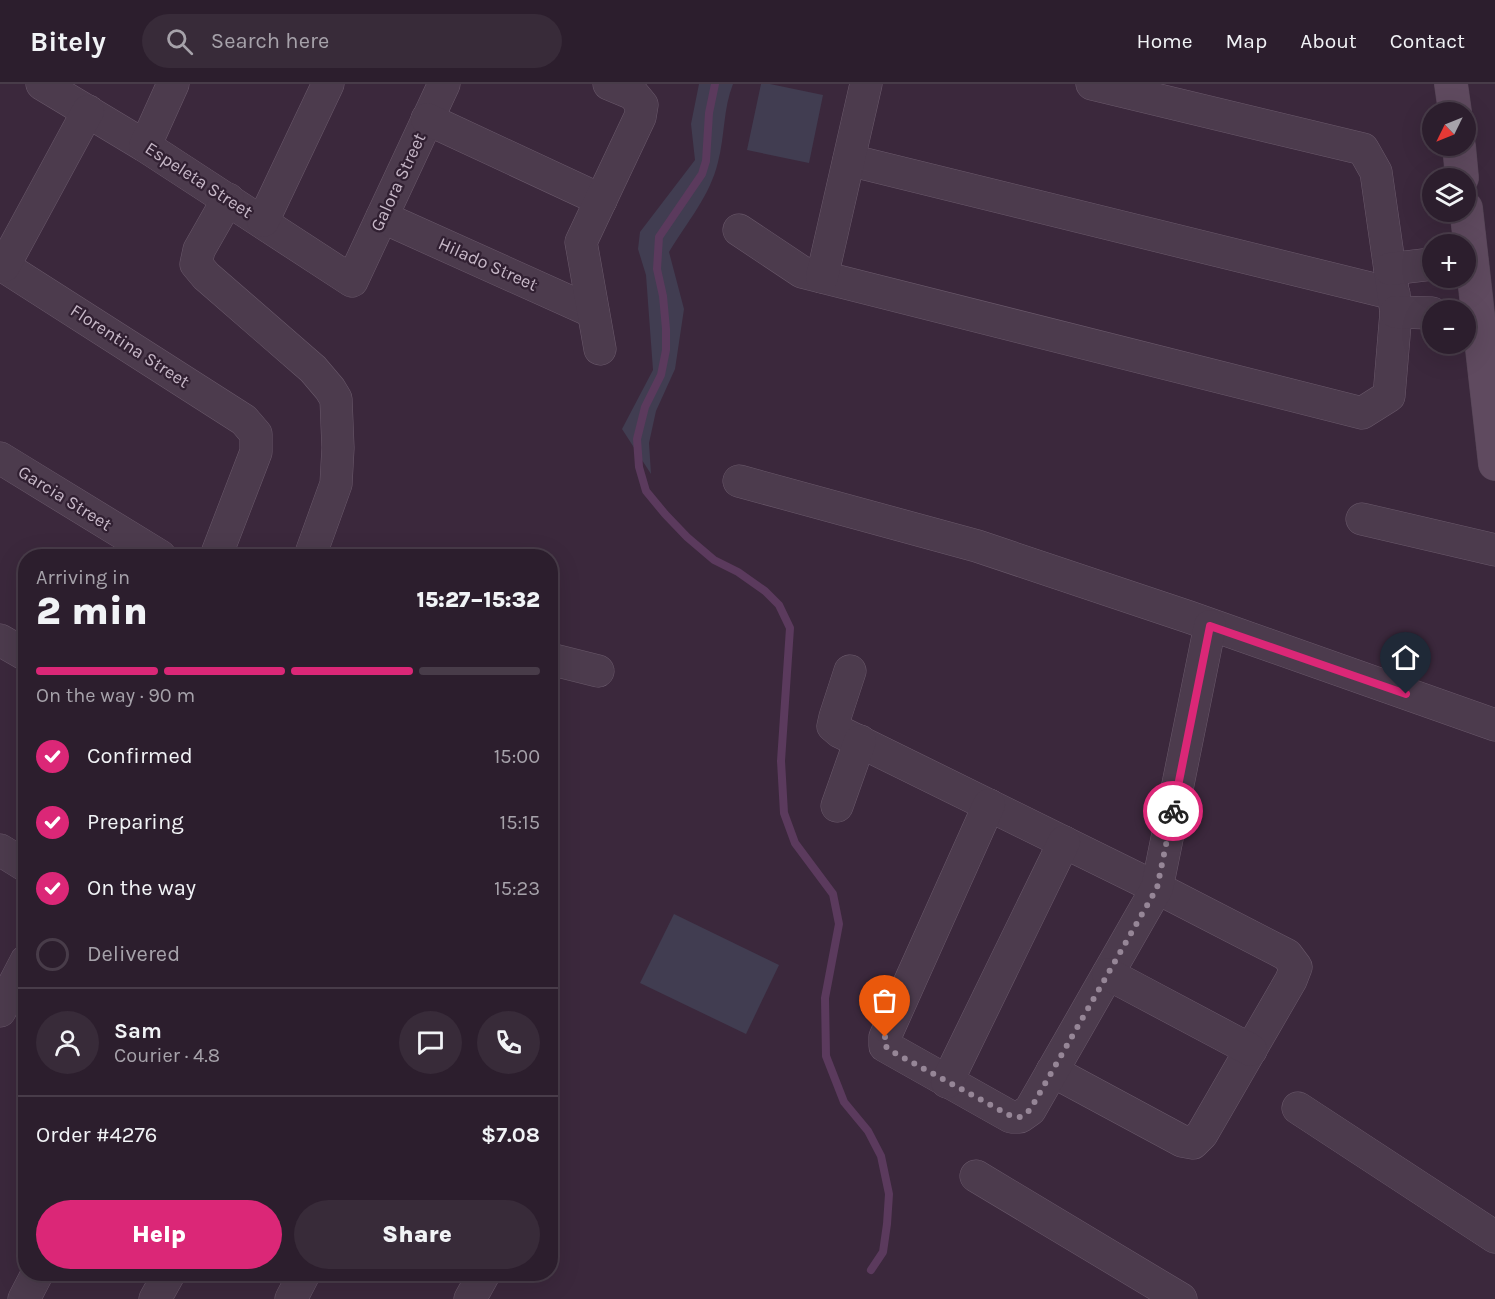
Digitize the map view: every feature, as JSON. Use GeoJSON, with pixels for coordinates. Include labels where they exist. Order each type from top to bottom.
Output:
{"type":"FeatureCollection","features":[{"type":"Feature","properties":{"kind":"main road"},"geometry":{"type":"LineString","coordinates":[[1451,84],[1454,102]]}},
{"type":"Feature","properties":{"kind":"main road"},"geometry":{"type":"LineString","coordinates":[[1476,346],[1495,464]]}},
{"type":"Feature","properties":{"kind":"street","name":"Espeleta Street"},"geometry":{"type":"LineString","coordinates":[[42,84],[145,146],[352,280]]}},
{"type":"Feature","properties":{"kind":"street"},"geometry":{"type":"LineString","coordinates":[[145,146],[173,84]]}},
{"type":"Feature","properties":{"kind":"street"},"geometry":{"type":"LineString","coordinates":[[263,221],[328,84]]}},
{"type":"Feature","properties":{"kind":"street","name":"Galora Street"},"geometry":{"type":"LineString","coordinates":[[352,280],[444,84]]}},
{"type":"Feature","properties":{"kind":"street"},"geometry":{"type":"LineString","coordinates":[[600,349],[581,242],[640,117],[642,105],[633,94],[609,84]]}},
{"type":"Feature","properties":{"kind":"street"},"geometry":{"type":"LineString","coordinates":[[822,277],[866,84]]}},
{"type":"Feature","properties":{"kind":"street"},"geometry":{"type":"LineString","coordinates":[[740,230],[802,272],[1362,413],[1389,396],[1394,292],[1376,172],[1363,149],[1092,84]]}},
{"type":"Feature","properties":{"kind":"street"},"geometry":{"type":"LineString","coordinates":[[2,265],[88,111]]}},
{"type":"Feature","properties":{"kind":"street"},"geometry":{"type":"LineString","coordinates":[[428,119],[601,200]]}},
{"type":"Feature","properties":{"kind":"street"},"geometry":{"type":"LineString","coordinates":[[849,159],[1394,292],[1422,307]]}},
{"type":"Feature","properties":{"kind":"street"},"geometry":{"type":"LineString","coordinates":[[228,199],[199,250],[196,264],[206,276],[313,369],[336,399],[338,448],[336,484],[313,549]]}},
{"type":"Feature","properties":{"kind":"street","name":"Hilado Street"},"geometry":{"type":"LineString","coordinates":[[382,217],[593,312]]}},
{"type":"Feature","properties":{"kind":"street","name":"Florentina Street"},"geometry":{"type":"LineString","coordinates":[[2,265],[244,420],[256,434],[256,452],[219,549]]}},
{"type":"Feature","properties":{"kind":"street"},"geometry":{"type":"LineString","coordinates":[[1394,292],[1422,271]]}},
{"type":"Feature","properties":{"kind":"street","name":"Garcia Street"},"geometry":{"type":"LineString","coordinates":[[0,458],[149,549]]}},
{"type":"Feature","properties":{"kind":"street"},"geometry":{"type":"LineString","coordinates":[[740,481],[977,546],[1189,617],[1495,725]]}},
{"type":"Feature","properties":{"kind":"street"},"geometry":{"type":"LineString","coordinates":[[1362,519],[1495,550]]}},
{"type":"Feature","properties":{"kind":"street"},"geometry":{"type":"LineString","coordinates":[[989,805],[885,1037],[885,1046],[1011,1116],[1020,1117],[1030,1110],[1157,888],[1210,626]]}},
{"type":"Feature","properties":{"kind":"street"},"geometry":{"type":"LineString","coordinates":[[0,640],[18,650]]}},
{"type":"Feature","properties":{"kind":"street"},"geometry":{"type":"LineString","coordinates":[[558,661],[598,671]]}},
{"type":"Feature","properties":{"kind":"street"},"geometry":{"type":"LineString","coordinates":[[850,671],[834,717],[833,726],[840,732],[1157,888],[1287,955],[1296,967],[1291,980],[1202,1134],[1193,1143],[1182,1141],[1052,1071]]}},
{"type":"Feature","properties":{"kind":"street"},"geometry":{"type":"LineString","coordinates":[[837,806],[860,741]]}},
{"type":"Feature","properties":{"kind":"street"},"geometry":{"type":"LineString","coordinates":[[947,1082],[1064,842]]}},
{"type":"Feature","properties":{"kind":"street"},"geometry":{"type":"LineString","coordinates":[[0,850],[18,861]]}},
{"type":"Feature","properties":{"kind":"street"},"geometry":{"type":"LineString","coordinates":[[1108,974],[1251,1050]]}},
{"type":"Feature","properties":{"kind":"street"},"geometry":{"type":"LineString","coordinates":[[0,1011],[18,976]]}},
{"type":"Feature","properties":{"kind":"street"},"geometry":{"type":"LineString","coordinates":[[1298,1108],[1495,1237]]}},
{"type":"Feature","properties":{"kind":"street"},"geometry":{"type":"LineString","coordinates":[[976,1176],[1181,1299]]}},
{"type":"Feature","properties":{"kind":"street"},"geometry":{"type":"LineString","coordinates":[[24,1299],[33,1281]]}},
{"type":"Feature","properties":{"kind":"street"},"geometry":{"type":"LineString","coordinates":[[155,1299],[165,1281]]}},
{"type":"Feature","properties":{"kind":"street"},"geometry":{"type":"LineString","coordinates":[[291,1299],[300,1281]]}},
{"type":"Feature","properties":{"kind":"street"},"geometry":{"type":"LineString","coordinates":[[470,1299],[480,1281]]}},
{"type":"Feature","properties":{"kind":"shaded area"},"geometry":{"type":"Polygon","coordinates":[[[699,84],[733,84],[727,103],[720,152],[710,186],[669,252],[684,309],[675,369],[656,411],[649,443],[651,474],[622,429],[653,370],[646,275],[638,249],[640,232],[695,160],[691,124],[699,84]]]}},
{"type":"Feature","properties":{"kind":"shaded area"},"geometry":{"type":"Polygon","coordinates":[[[761,84],[823,95],[809,163],[747,150],[761,84]]]}},
{"type":"Feature","properties":{"kind":"shaded area"},"geometry":{"type":"Polygon","coordinates":[[[674,914],[779,965],[746,1034],[640,983],[674,914]]]}},
{"type":"Feature","properties":{"kind":"waterway"},"geometry":{"type":"LineString","coordinates":[[715,84],[709,113],[706,161],[702,174],[659,237],[657,269],[663,296],[666,350],[661,375],[645,407],[637,439],[639,467],[646,491],[665,514],[714,560],[738,572],[765,591],[779,605],[790,628],[781,761],[784,813],[795,843],[833,894],[839,924],[825,998],[826,1056],[844,1102],[868,1131],[881,1156],[889,1194],[883,1252],[871,1270]]}},
{"type":"Feature","properties":{"kind":"way so far"},"geometry":{"type":"LineString","coordinates":[[885,1037],[885,1046],[893,1052],[1011,1116],[1020,1117],[1030,1110],[1157,888],[1173,811]]}},
{"type":"Feature","properties":{"kind":"route"},"geometry":{"type":"LineString","coordinates":[[1173,811],[1210,626],[1406,694]]}}]}
